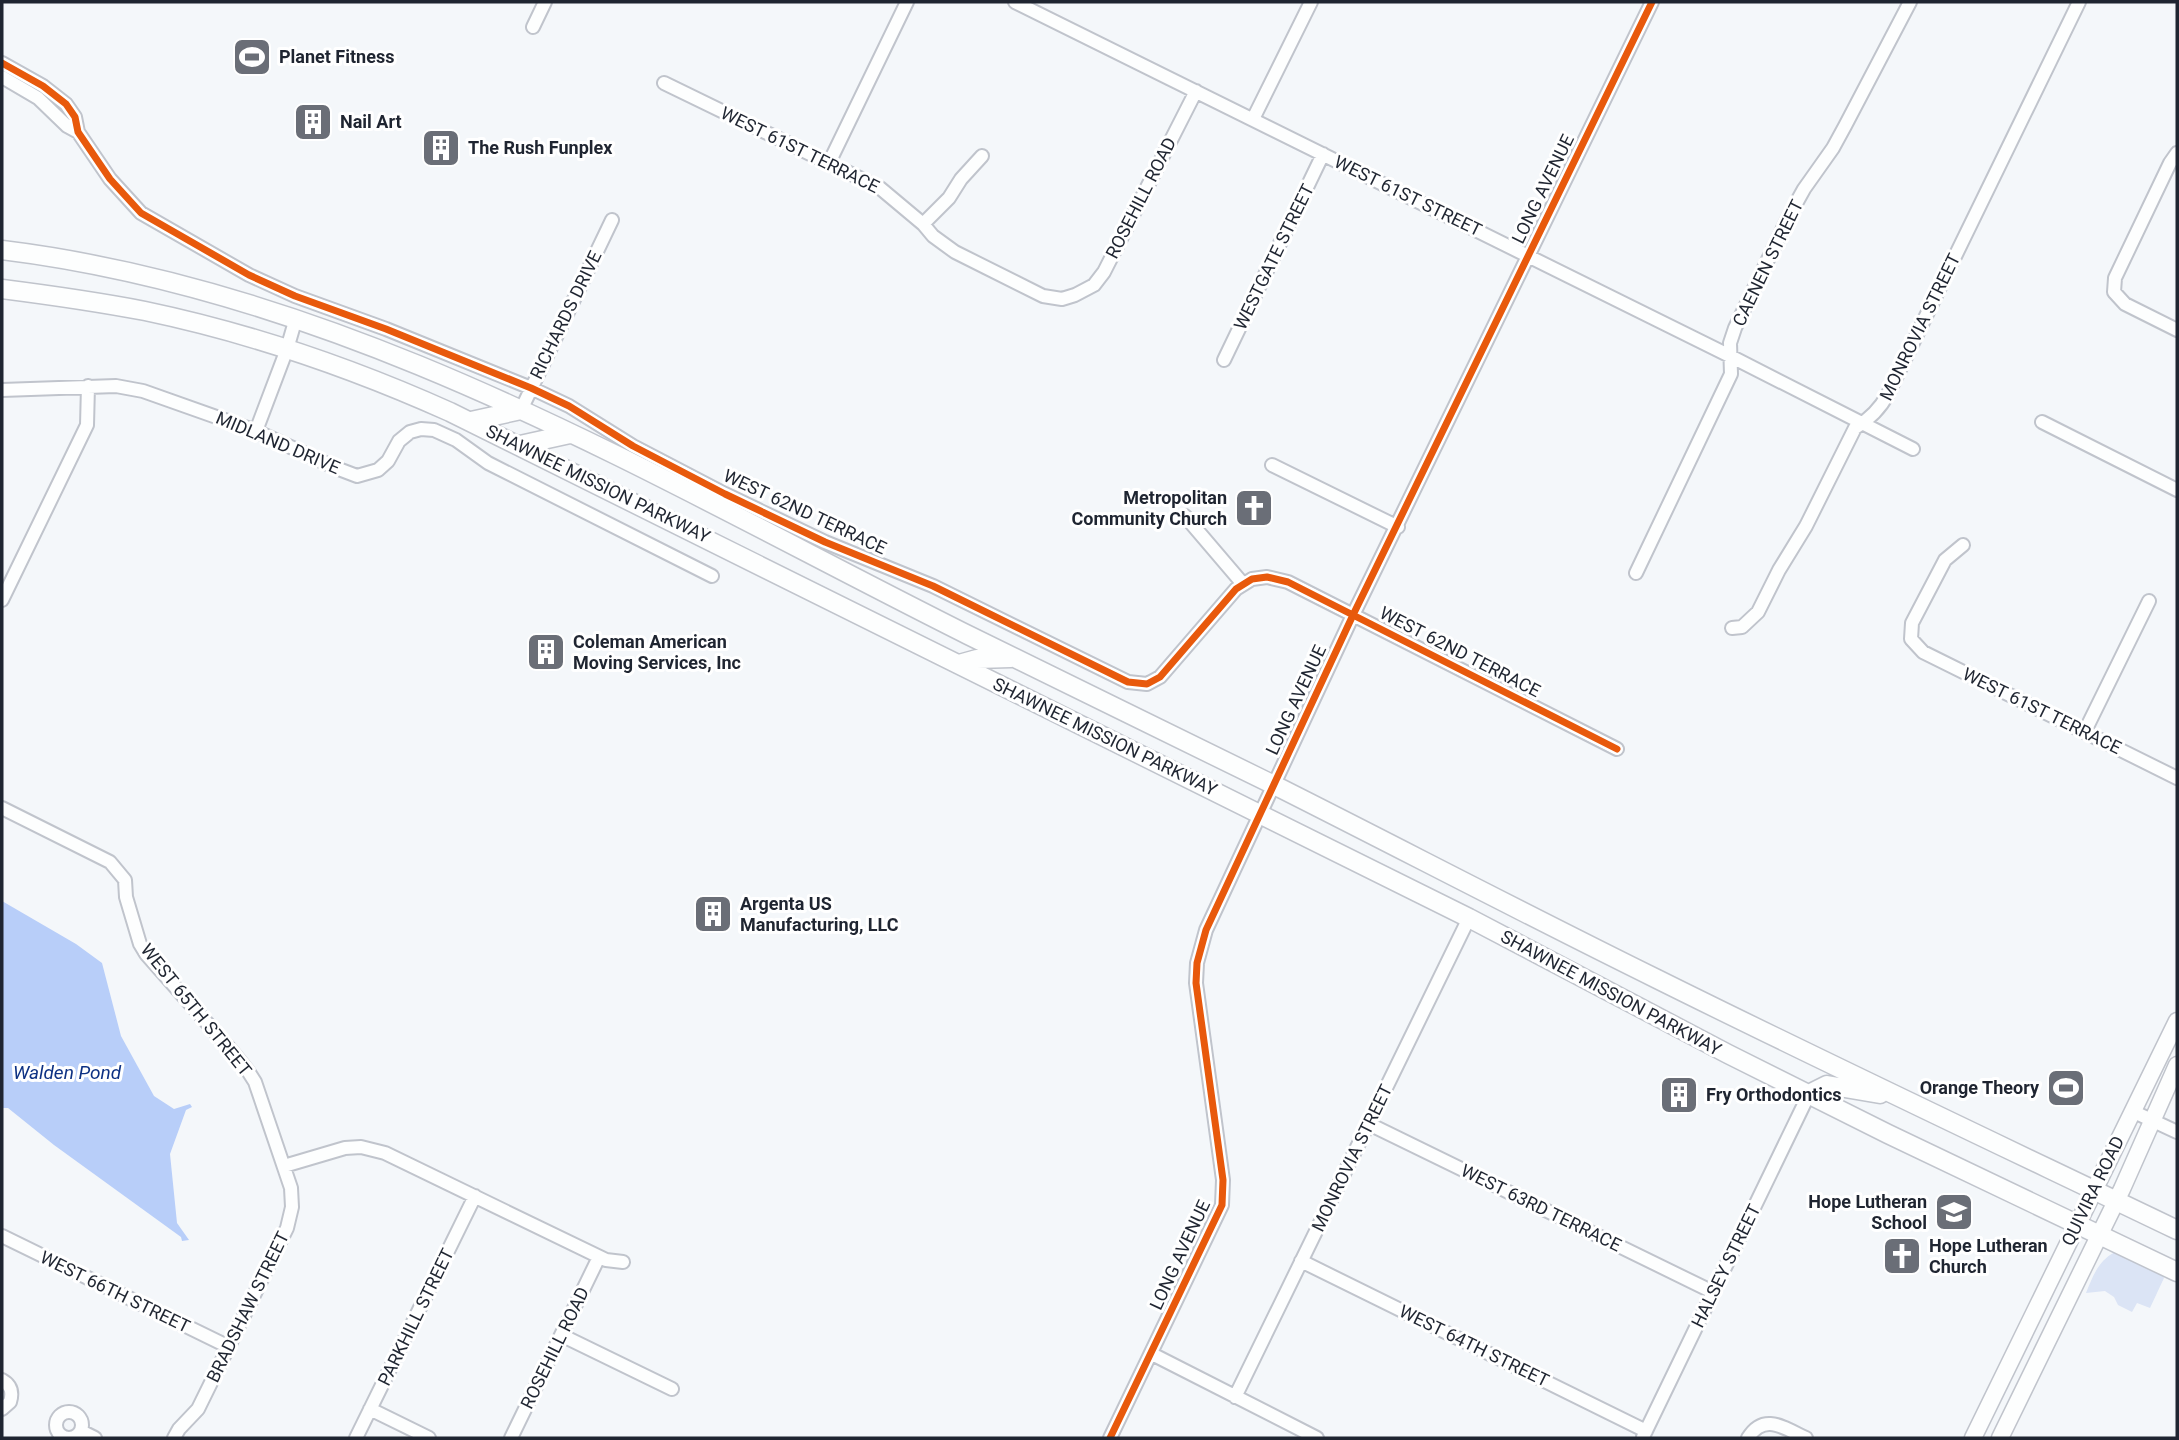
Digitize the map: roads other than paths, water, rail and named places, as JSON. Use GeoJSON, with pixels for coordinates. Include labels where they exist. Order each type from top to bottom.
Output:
{"type":"FeatureCollection","features":[{"type":"Feature","properties":{"kind":"highway","name":"SHAWNEE MISSION PARKWAY"},"geometry":{"type":"LineString","coordinates":[[2,250],[135,273],[296,318],[424,366],[570,434],[1658,979],[2177,1230]]}},
{"type":"Feature","properties":{"kind":"highway","name":"SHAWNEE MISSION PARKWAY"},"geometry":{"type":"LineString","coordinates":[[2,289],[144,311],[287,349],[401,390],[471,421],[1469,918],[1728,1054],[2177,1272]]}},
{"type":"Feature","properties":{"kind":"highway"},"geometry":{"type":"LineString","coordinates":[[471,421],[521,410]]}},
{"type":"Feature","properties":{"kind":"highway"},"geometry":{"type":"LineString","coordinates":[[520,445],[570,434]]}},
{"type":"Feature","properties":{"kind":"highway"},"geometry":{"type":"LineString","coordinates":[[924,646],[953,645],[969,636]]}},
{"type":"Feature","properties":{"kind":"highway"},"geometry":{"type":"LineString","coordinates":[[959,664],[986,658],[1015,658]]}},
{"type":"Feature","properties":{"kind":"highway"},"geometry":{"type":"LineString","coordinates":[[1809,1094],[1827,1085],[1900,1098]]}},
{"type":"Feature","properties":{"kind":"main road","name":"QUIVIRA ROAD"},"geometry":{"type":"LineString","coordinates":[[1973,1438],[2132,1111],[2174,1017]]}},
{"type":"Feature","properties":{"kind":"main road","name":"QUIVIRA ROAD"},"geometry":{"type":"LineString","coordinates":[[2000,1438],[2116,1201],[2177,1065]]}},
{"type":"Feature","properties":{"kind":"main road"},"geometry":{"type":"LineString","coordinates":[[1995,1393],[2017,1404]]}},
{"type":"Feature","properties":{"kind":"street"},"geometry":{"type":"LineString","coordinates":[[533,27],[545,2]]}},
{"type":"Feature","properties":{"kind":"street"},"geometry":{"type":"LineString","coordinates":[[829,163],[906,2]]}},
{"type":"Feature","properties":{"kind":"street","name":"WEST 61ST STREET"},"geometry":{"type":"LineString","coordinates":[[1015,2],[1913,449]]}},
{"type":"Feature","properties":{"kind":"street"},"geometry":{"type":"LineString","coordinates":[[1253,120],[1311,2]]}},
{"type":"Feature","properties":{"kind":"street","name":"LONG AVENUE"},"geometry":{"type":"LineString","coordinates":[[1110,1438],[1222,1205],[1223,1180],[1198,996],[1197,963],[1206,930],[1353,615],[1652,2]]}},
{"type":"Feature","properties":{"kind":"street","name":"CAENEN STREET"},"geometry":{"type":"LineString","coordinates":[[1636,573],[1731,374],[1730,343],[1735,328],[1789,216],[1846,126],[1910,2]]}},
{"type":"Feature","properties":{"kind":"street","name":"MONROVIA STREET"},"geometry":{"type":"LineString","coordinates":[[1732,628],[1742,627],[1758,612],[1779,570],[1806,526],[1855,428],[1880,409],[2079,2]]}},
{"type":"Feature","properties":{"kind":"street","name":"WEST 62ND TERRACE"},"geometry":{"type":"LineString","coordinates":[[2,63],[60,99],[75,117],[78,132],[131,204],[147,217],[249,275],[295,296],[386,329],[531,388],[569,406],[633,446],[725,494],[825,542],[933,586],[1128,682],[1147,684],[1160,677],[1236,589],[1252,579],[1267,577],[1278,579],[1353,615],[1617,749]]}},
{"type":"Feature","properties":{"kind":"street","name":"WEST 62ND TERRACE"},"geometry":{"type":"LineString","coordinates":[[2,77],[38,97],[67,126],[78,132]]}},
{"type":"Feature","properties":{"kind":"street","name":"WEST 61ST TERRACE"},"geometry":{"type":"LineString","coordinates":[[664,83],[880,188],[954,252],[1043,296],[1062,299],[1075,295]]}},
{"type":"Feature","properties":{"kind":"street","name":"ROSEHILL ROAD"},"geometry":{"type":"LineString","coordinates":[[1075,295],[1094,285],[1104,272],[1196,91]]}},
{"type":"Feature","properties":{"kind":"street"},"geometry":{"type":"LineString","coordinates":[[2177,153],[2115,278],[2114,292],[2125,304],[2177,330]]}},
{"type":"Feature","properties":{"kind":"street","name":"WESTGATE STREET"},"geometry":{"type":"LineString","coordinates":[[1224,360],[1323,154]]}},
{"type":"Feature","properties":{"kind":"street"},"geometry":{"type":"LineString","coordinates":[[923,224],[949,198],[961,178],[982,156]]}},
{"type":"Feature","properties":{"kind":"street","name":"RICHARDS DRIVE"},"geometry":{"type":"LineString","coordinates":[[521,410],[612,220]]}},
{"type":"Feature","properties":{"kind":"street"},"geometry":{"type":"LineString","coordinates":[[256,431],[296,318]]}},
{"type":"Feature","properties":{"kind":"street"},"geometry":{"type":"LineString","coordinates":[[2,600],[86,425],[88,386]]}},
{"type":"Feature","properties":{"kind":"street","name":"MIDLAND DRIVE"},"geometry":{"type":"LineString","coordinates":[[2,390],[116,386],[143,391],[256,431],[357,476],[378,470],[399,441],[410,432],[434,430],[456,440],[488,463],[712,576]]}},
{"type":"Feature","properties":{"kind":"street"},"geometry":{"type":"LineString","coordinates":[[2042,422],[2177,490]]}},
{"type":"Feature","properties":{"kind":"street"},"geometry":{"type":"LineString","coordinates":[[1272,465],[1398,527]]}},
{"type":"Feature","properties":{"kind":"street"},"geometry":{"type":"LineString","coordinates":[[1185,516],[1242,584]]}},
{"type":"Feature","properties":{"kind":"street","name":"WEST 61ST TERRACE"},"geometry":{"type":"LineString","coordinates":[[1963,545],[1945,560],[1912,623],[1911,639],[1923,652],[2177,778]]}},
{"type":"Feature","properties":{"kind":"street"},"geometry":{"type":"LineString","coordinates":[[2085,731],[2149,601]]}},
{"type":"Feature","properties":{"kind":"street","name":"WEST 65TH STREET"},"geometry":{"type":"LineString","coordinates":[[2,808],[122,867],[126,897],[140,943],[146,954],[248,1070],[255,1082],[284,1166]]}},
{"type":"Feature","properties":{"kind":"street","name":"MONROVIA STREET"},"geometry":{"type":"LineString","coordinates":[[1235,1397],[1469,918]]}},
{"type":"Feature","properties":{"kind":"street","name":"HALSEY STREET"},"geometry":{"type":"LineString","coordinates":[[1644,1435],[1809,1094]]}},
{"type":"Feature","properties":{"kind":"street"},"geometry":{"type":"LineString","coordinates":[[2132,1111],[2177,1132]]}},
{"type":"Feature","properties":{"kind":"street","name":"WEST 63RD TERRACE"},"geometry":{"type":"LineString","coordinates":[[1369,1124],[1713,1292]]}},
{"type":"Feature","properties":{"kind":"street"},"geometry":{"type":"LineString","coordinates":[[284,1166],[345,1148],[361,1147],[385,1153],[599,1257],[623,1262]]}},
{"type":"Feature","properties":{"kind":"street","name":"BRADSHAW STREET"},"geometry":{"type":"LineString","coordinates":[[174,1438],[198,1409],[287,1228],[292,1207],[291,1188],[284,1166]]}},
{"type":"Feature","properties":{"kind":"street","name":"PARKHILL STREET"},"geometry":{"type":"LineString","coordinates":[[356,1438],[475,1196]]}},
{"type":"Feature","properties":{"kind":"street","name":"WEST 66TH STREET"},"geometry":{"type":"LineString","coordinates":[[2,1236],[229,1347]]}},
{"type":"Feature","properties":{"kind":"street","name":"ROSEHILL ROAD"},"geometry":{"type":"LineString","coordinates":[[511,1438],[599,1257]]}},
{"type":"Feature","properties":{"kind":"street","name":"WEST 64TH STREET"},"geometry":{"type":"LineString","coordinates":[[1301,1261],[1644,1435]]}},
{"type":"Feature","properties":{"kind":"street"},"geometry":{"type":"LineString","coordinates":[[561,1335],[672,1389]]}},
{"type":"Feature","properties":{"kind":"street"},"geometry":{"type":"LineString","coordinates":[[1152,1354],[1317,1438]]}},
{"type":"Feature","properties":{"kind":"street"},"geometry":{"type":"LineString","coordinates":[[2,1380],[7,1382],[12,1392],[10,1402],[2,1409]]}},
{"type":"Feature","properties":{"kind":"street"},"geometry":{"type":"LineString","coordinates":[[370,1409],[429,1438]]}},
{"type":"Feature","properties":{"kind":"street"},"geometry":{"type":"LineString","coordinates":[[1748,1438],[1762,1423],[1775,1424],[1805,1438]]}},
{"type":"Feature","properties":{"kind":"street"},"geometry":{"type":"LineString","coordinates":[[81,1431],[95,1438]]}},
{"type":"Feature","properties":{"kind":"water","name":"Walden Pond"},"geometry":{"type":"Polygon","coordinates":[[[2,901],[76,944],[102,963],[121,1036],[154,1096],[174,1109],[190,1104],[192,1107],[186,1110],[170,1154],[177,1223],[189,1240],[182,1241],[181,1237],[54,1145],[8,1108],[2,1108],[2,901]]]}},
{"type":"Feature","properties":{"kind":"place","name":"Planet Fitness"},"geometry":{"type":"Point","coordinates":[252,57]}},
{"type":"Feature","properties":{"kind":"place","name":"Nail Art"},"geometry":{"type":"Point","coordinates":[313,122]}},
{"type":"Feature","properties":{"kind":"place","name":"The Rush Funplex"},"geometry":{"type":"Point","coordinates":[441,148]}},
{"type":"Feature","properties":{"kind":"place","name":"Metropolitan Community Church"},"geometry":{"type":"Point","coordinates":[1254,508]}},
{"type":"Feature","properties":{"kind":"place","name":"Coleman American Moving Services, Inc"},"geometry":{"type":"Point","coordinates":[546,652]}},
{"type":"Feature","properties":{"kind":"place","name":"Argenta US Manufacturing, LLC"},"geometry":{"type":"Point","coordinates":[713,914]}},
{"type":"Feature","properties":{"kind":"place","name":"Orange Theory"},"geometry":{"type":"Point","coordinates":[2066,1088]}},
{"type":"Feature","properties":{"kind":"place","name":"Fry Orthodontics"},"geometry":{"type":"Point","coordinates":[1679,1095]}},
{"type":"Feature","properties":{"kind":"place","name":"Hope Lutheran School"},"geometry":{"type":"Point","coordinates":[1954,1212]}},
{"type":"Feature","properties":{"kind":"place","name":"Hope Lutheran Church"},"geometry":{"type":"Point","coordinates":[1902,1256]}}]}
